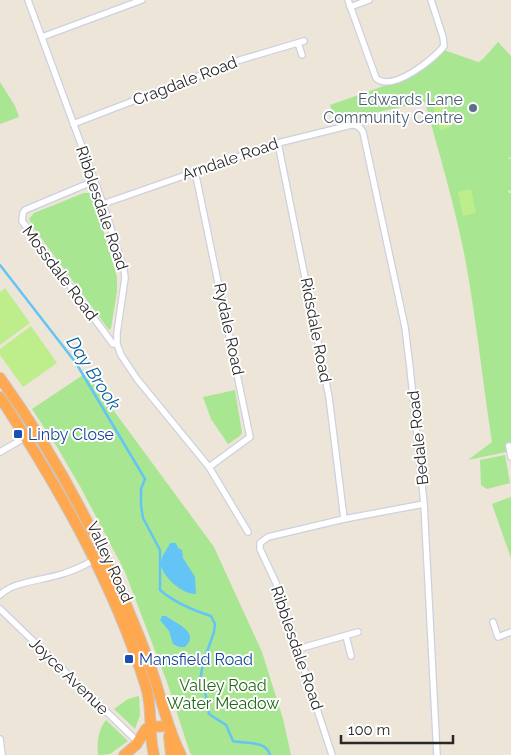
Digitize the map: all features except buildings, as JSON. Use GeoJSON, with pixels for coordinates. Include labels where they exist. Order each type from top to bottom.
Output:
{"type":"FeatureCollection","features":[{"type":"Feature","properties":{"kind":"highway","name":"Valley Road"},"geometry":{"type":"LineString","coordinates":[[0,378],[36,432],[72,495],[99,558],[142,643],[168,728],[171,755]]}},
{"type":"Feature","properties":{"kind":"highway","name":"Valley Road"},"geometry":{"type":"LineString","coordinates":[[0,397],[99,558],[146,688],[154,755]]}},
{"type":"Feature","properties":{"kind":"highway"},"geometry":{"type":"LineString","coordinates":[[26,437],[36,432]]}},
{"type":"Feature","properties":{"kind":"highway"},"geometry":{"type":"LineString","coordinates":[[124,755],[138,742],[146,729],[151,727],[168,728]]}},
{"type":"Feature","properties":{"kind":"highway","name":"Valley Road"},"geometry":{"type":"LineString","coordinates":[[168,728],[181,755]]}},
{"type":"Feature","properties":{"kind":"street","name":"Ribblesdale Road"},"geometry":{"type":"LineString","coordinates":[[28,0],[94,181],[126,278],[117,344]]}},
{"type":"Feature","properties":{"kind":"street"},"geometry":{"type":"LineString","coordinates":[[42,37],[142,0]]}},
{"type":"Feature","properties":{"kind":"street"},"geometry":{"type":"LineString","coordinates":[[348,0],[376,78],[386,82],[407,76],[438,53],[444,46],[431,0]]}},
{"type":"Feature","properties":{"kind":"street"},"geometry":{"type":"LineString","coordinates":[[350,7],[369,0]]}},
{"type":"Feature","properties":{"kind":"street","name":"Cragdale Road"},"geometry":{"type":"LineString","coordinates":[[73,124],[240,60],[301,42],[302,55]]}},
{"type":"Feature","properties":{"kind":"street","name":"Arndale Road"},"geometry":{"type":"LineString","coordinates":[[102,204],[278,142],[354,124],[360,127]]}},
{"type":"Feature","properties":{"kind":"street","name":"Bedale Road"},"geometry":{"type":"LineString","coordinates":[[360,127],[365,141],[405,328],[424,504],[437,755]]}},
{"type":"Feature","properties":{"kind":"street","name":"Ridsdale Road"},"geometry":{"type":"LineString","coordinates":[[278,142],[329,397],[344,519]]}},
{"type":"Feature","properties":{"kind":"street","name":"Rydale Road"},"geometry":{"type":"LineString","coordinates":[[195,171],[244,399],[250,437],[208,467]]}},
{"type":"Feature","properties":{"kind":"street","name":"Mossdale Road"},"geometry":{"type":"LineString","coordinates":[[94,181],[25,210],[22,213],[22,221],[113,344],[117,344]]}},
{"type":"Feature","properties":{"kind":"street"},"geometry":{"type":"LineString","coordinates":[[117,344],[121,355],[137,379],[208,467],[248,532]]}},
{"type":"Feature","properties":{"kind":"street"},"geometry":{"type":"LineString","coordinates":[[0,452],[26,437]]}},
{"type":"Feature","properties":{"kind":"street"},"geometry":{"type":"LineString","coordinates":[[509,446],[511,457]]}},
{"type":"Feature","properties":{"kind":"street"},"geometry":{"type":"LineString","coordinates":[[344,519],[424,504]]}},
{"type":"Feature","properties":{"kind":"street","name":"Ribblesdale Road"},"geometry":{"type":"LineString","coordinates":[[332,755],[276,583],[260,549],[260,543],[268,537],[344,519]]}},
{"type":"Feature","properties":{"kind":"street"},"geometry":{"type":"LineString","coordinates":[[0,594],[14,586],[65,573],[99,558]]}},
{"type":"Feature","properties":{"kind":"street","name":"Joyce Avenue"},"geometry":{"type":"LineString","coordinates":[[0,609],[138,742]]}},
{"type":"Feature","properties":{"kind":"street"},"geometry":{"type":"LineString","coordinates":[[493,622],[498,637],[511,632]]}},
{"type":"Feature","properties":{"kind":"street"},"geometry":{"type":"LineString","coordinates":[[298,648],[358,632]]}},
{"type":"Feature","properties":{"kind":"street"},"geometry":{"type":"LineString","coordinates":[[346,636],[351,656]]}},
{"type":"Feature","properties":{"kind":"street"},"geometry":{"type":"LineString","coordinates":[[0,739],[2,755]]}},
{"type":"Feature","properties":{"kind":"green space"},"geometry":{"type":"Polygon","coordinates":[[[498,42],[511,56],[511,157],[507,158],[511,159],[511,191],[508,190],[511,193],[511,451],[468,460],[492,442],[463,248],[425,102],[336,121],[330,105],[415,75],[444,50],[477,63],[483,59],[498,42]]]}},
{"type":"Feature","properties":{"kind":"green space"},"geometry":{"type":"Polygon","coordinates":[[[0,82],[15,106],[19,117],[0,124],[0,82]]]}},
{"type":"Feature","properties":{"kind":"green space"},"geometry":{"type":"Polygon","coordinates":[[[444,104],[450,127],[440,130],[433,106],[444,104]]]}},
{"type":"Feature","properties":{"kind":"green space"},"geometry":{"type":"Polygon","coordinates":[[[471,189],[476,213],[463,216],[458,192],[471,189]]]}},
{"type":"Feature","properties":{"kind":"green space"},"geometry":{"type":"Polygon","coordinates":[[[84,193],[89,193],[93,197],[117,277],[117,291],[111,328],[109,330],[29,219],[34,213],[84,193]]]}},
{"type":"Feature","properties":{"kind":"green space"},"geometry":{"type":"Polygon","coordinates":[[[5,288],[30,323],[0,345],[0,292],[5,288]]]}},
{"type":"Feature","properties":{"kind":"green space"},"geometry":{"type":"Polygon","coordinates":[[[31,326],[57,363],[23,387],[0,355],[0,349],[31,326]]]}},
{"type":"Feature","properties":{"kind":"green space","name":"Valley Road Water Meadow"},"geometry":{"type":"Polygon","coordinates":[[[86,373],[214,547],[262,652],[283,719],[291,755],[192,755],[190,753],[167,682],[125,572],[81,488],[32,409],[86,373]]]}},
{"type":"Feature","properties":{"kind":"green space"},"geometry":{"type":"Polygon","coordinates":[[[235,390],[242,433],[228,444],[211,419],[203,397],[235,390]]]}},
{"type":"Feature","properties":{"kind":"green space"},"geometry":{"type":"Polygon","coordinates":[[[505,455],[510,483],[487,489],[481,485],[480,460],[505,455]]]}},
{"type":"Feature","properties":{"kind":"green space"},"geometry":{"type":"Polygon","coordinates":[[[511,497],[511,558],[492,504],[511,497]]]}},
{"type":"Feature","properties":{"kind":"green space"},"geometry":{"type":"Polygon","coordinates":[[[139,696],[140,715],[135,729],[114,709],[128,699],[139,696]]]}},
{"type":"Feature","properties":{"kind":"green space"},"geometry":{"type":"Polygon","coordinates":[[[106,720],[128,741],[110,754],[98,755],[99,736],[106,720]]]}},
{"type":"Feature","properties":{"kind":"water"},"geometry":{"type":"Polygon","coordinates":[[[170,543],[176,543],[178,548],[182,550],[183,558],[195,577],[196,594],[180,589],[163,570],[161,565],[162,559],[170,543]]]}},
{"type":"Feature","properties":{"kind":"water"},"geometry":{"type":"Polygon","coordinates":[[[162,616],[166,616],[181,625],[189,633],[189,642],[185,647],[173,644],[169,631],[160,620],[162,616]]]}},
{"type":"Feature","properties":{"kind":"waterway","name":"Day Brook"},"geometry":{"type":"LineString","coordinates":[[0,265],[76,363],[145,479],[141,489],[141,505],[143,518],[160,550],[160,590],[184,606],[211,616],[215,624],[203,663],[200,681],[205,691],[209,714],[226,725],[233,741],[260,745],[268,750],[270,755]]}},
{"type":"Feature","properties":{"kind":"place","name":"Edwards Lane Community Centre"},"geometry":{"type":"Point","coordinates":[473,108]}},
{"type":"Feature","properties":{"kind":"place","name":"Linby Close"},"geometry":{"type":"Point","coordinates":[18,434]}},
{"type":"Feature","properties":{"kind":"place","name":"Mansfield Road"},"geometry":{"type":"Point","coordinates":[129,659]}}]}
